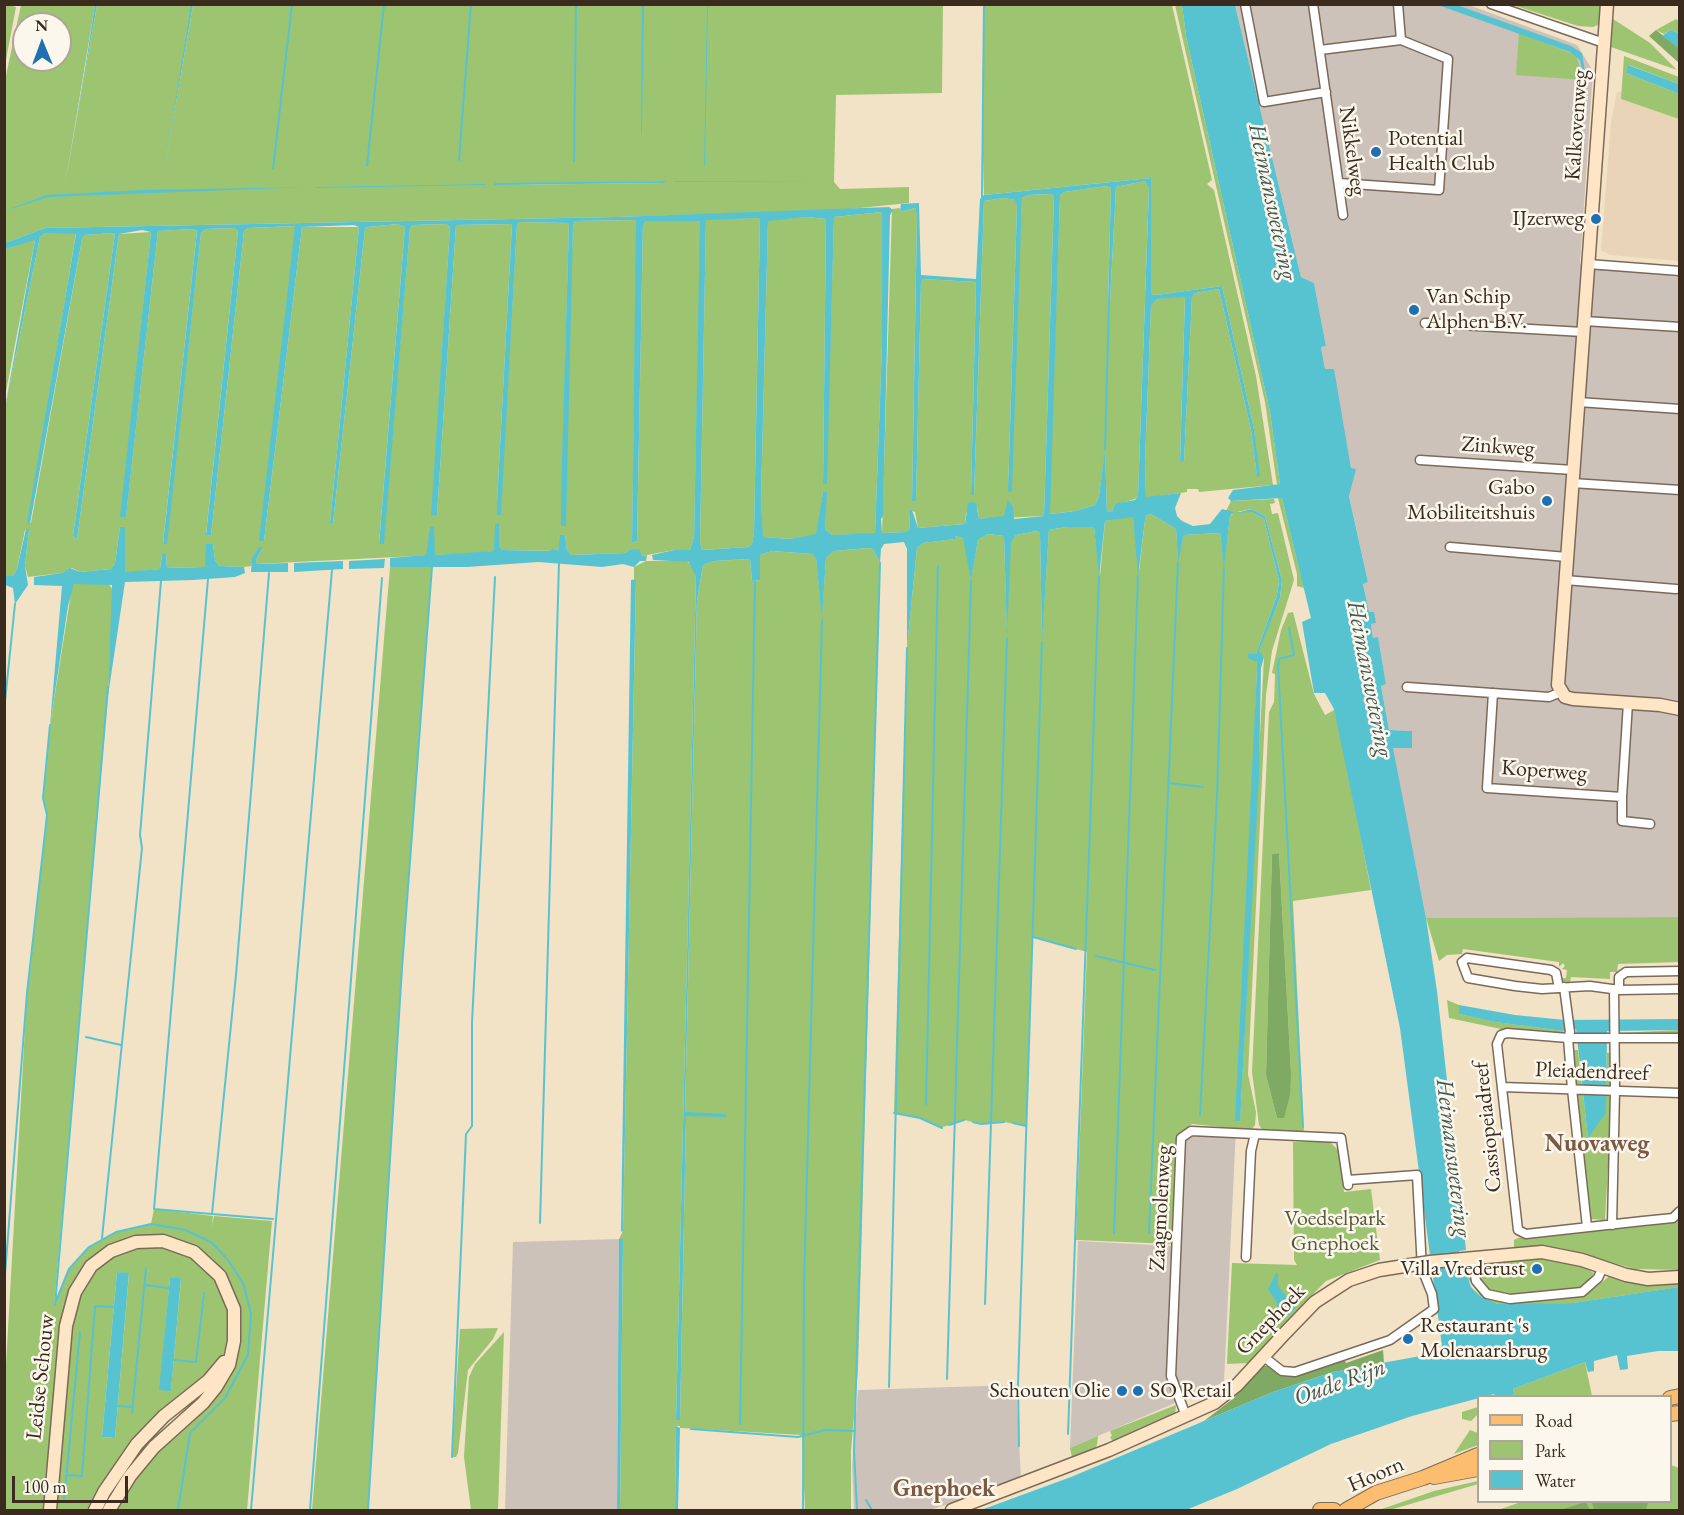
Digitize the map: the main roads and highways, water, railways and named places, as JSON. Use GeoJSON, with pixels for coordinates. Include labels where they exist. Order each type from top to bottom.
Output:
{"type":"FeatureCollection","features":[{"type":"Feature","properties":{"kind":"main road","name":"Hoorn"},"geometry":{"type":"LineString","coordinates":[[1346,1510],[1376,1493],[1422,1478],[1477,1456]]}},
{"type":"Feature","properties":{"kind":"main road","name":"Hoorn"},"geometry":{"type":"LineString","coordinates":[[1422,1478],[1477,1469]]}},
{"type":"Feature","properties":{"kind":"main road"},"geometry":{"type":"LineString","coordinates":[[1320,1510],[1334,1510]]}},
{"type":"Feature","properties":{"kind":"water"},"geometry":{"type":"Polygon","coordinates":[[[95,4],[97,5],[65,185],[86,63],[95,4]]]}},
{"type":"Feature","properties":{"kind":"water"},"geometry":{"type":"Polygon","coordinates":[[[644,4],[642,133],[641,134],[642,5],[644,4]]]}},
{"type":"Feature","properties":{"kind":"water"},"geometry":{"type":"Polygon","coordinates":[[[191,5],[193,5],[163,177],[191,5]]]}},
{"type":"Feature","properties":{"kind":"water"},"geometry":{"type":"Polygon","coordinates":[[[707,5],[705,165],[704,167],[707,5]]]}},
{"type":"Feature","properties":{"kind":"water"},"geometry":{"type":"Polygon","coordinates":[[[1182,5],[1235,5],[1301,277],[1314,283],[1326,346],[1321,347],[1325,369],[1334,369],[1351,468],[1356,469],[1349,496],[1368,582],[1363,584],[1369,612],[1374,612],[1376,623],[1371,624],[1373,638],[1378,637],[1386,684],[1381,686],[1389,730],[1412,731],[1412,748],[1393,748],[1426,918],[1437,991],[1466,1250],[1459,1251],[1461,1272],[1466,1272],[1471,1287],[1480,1296],[1497,1304],[1573,1303],[1679,1287],[1679,1351],[1658,1351],[1627,1356],[1628,1369],[1620,1370],[1617,1355],[1594,1361],[1594,1371],[1588,1372],[1585,1362],[1513,1389],[1515,1395],[1477,1395],[1477,1399],[1412,1416],[1331,1444],[1237,1489],[1186,1510],[981,1510],[1071,1477],[1273,1392],[1333,1372],[1426,1355],[1437,1352],[1442,1346],[1400,1028],[1334,709],[1325,693],[1314,693],[1302,622],[1311,618],[1282,498],[1231,501],[1228,498],[1233,490],[1280,484],[1270,412],[1186,36],[1182,5]]]}},
{"type":"Feature","properties":{"kind":"water"},"geometry":{"type":"Polygon","coordinates":[[[1438,5],[1457,5],[1571,46],[1582,53],[1586,78],[1584,80],[1580,60],[1570,52],[1438,5]]]}},
{"type":"Feature","properties":{"kind":"water"},"geometry":{"type":"Polygon","coordinates":[[[1670,30],[1679,33],[1679,48],[1662,36],[1670,30]]]}},
{"type":"Feature","properties":{"kind":"water"},"geometry":{"type":"Polygon","coordinates":[[[1628,65],[1679,84],[1679,94],[1626,73],[1628,65]]]}},
{"type":"Feature","properties":{"kind":"water"},"geometry":{"type":"Polygon","coordinates":[[[1151,178],[1151,294],[1222,286],[1254,429],[1260,476],[1257,477],[1251,430],[1219,289],[1195,293],[1192,297],[1184,461],[1180,462],[1185,297],[1157,299],[1151,306],[1145,462],[1146,497],[1181,493],[1175,508],[1177,516],[1182,521],[1193,526],[1210,524],[1222,509],[1234,512],[1230,516],[1224,568],[1220,533],[1184,535],[1178,562],[1176,529],[1151,514],[1147,515],[1145,520],[1138,576],[1133,517],[1105,521],[1099,577],[1094,527],[1066,527],[1049,530],[1042,642],[1040,533],[1037,531],[1016,535],[1011,542],[1007,638],[1004,536],[988,534],[978,540],[971,581],[963,538],[955,536],[955,539],[923,543],[917,548],[907,648],[907,549],[904,542],[884,544],[881,549],[880,563],[873,549],[868,548],[834,551],[826,558],[822,620],[816,558],[812,554],[772,551],[760,555],[760,580],[752,581],[750,559],[714,561],[703,565],[697,601],[685,1112],[726,1114],[726,1117],[686,1116],[680,1420],[676,1420],[696,577],[689,562],[653,560],[652,555],[674,550],[690,550],[694,537],[700,221],[645,221],[643,225],[637,541],[632,543],[636,220],[575,221],[573,226],[566,526],[561,526],[561,494],[569,223],[519,222],[517,225],[501,515],[497,515],[497,502],[512,224],[456,225],[437,515],[431,516],[450,227],[446,224],[413,225],[410,228],[384,544],[379,544],[405,227],[397,224],[365,229],[333,523],[330,523],[359,227],[354,225],[302,227],[264,541],[259,541],[295,226],[248,228],[244,231],[211,535],[206,535],[238,231],[235,228],[205,229],[201,233],[167,544],[163,544],[197,231],[193,229],[158,231],[126,517],[120,517],[151,232],[142,230],[119,234],[77,539],[73,536],[115,233],[84,235],[82,239],[30,524],[27,523],[76,234],[46,233],[40,237],[5,408],[35,240],[5,249],[5,243],[45,228],[616,217],[889,207],[893,210],[890,215],[883,516],[881,519],[882,533],[906,532],[910,529],[909,510],[912,510],[918,528],[965,524],[968,503],[972,502],[976,503],[979,519],[1004,516],[1008,500],[1013,507],[1014,519],[1044,516],[1054,197],[1051,194],[1028,195],[1022,198],[1012,491],[1008,492],[1017,206],[1015,200],[1004,198],[984,201],[974,495],[971,495],[976,282],[923,279],[921,282],[916,501],[912,501],[917,216],[915,208],[900,212],[901,204],[919,203],[921,275],[976,279],[980,199],[984,195],[1151,178]],[[1145,181],[1116,187],[1110,302],[1108,302],[1111,188],[1106,186],[1064,192],[1060,196],[1050,514],[1075,511],[1095,505],[1099,496],[1105,449],[1107,512],[1112,512],[1114,505],[1135,500],[1138,496],[1149,188],[1145,181]],[[882,212],[834,217],[827,484],[823,484],[826,219],[807,217],[768,221],[761,500],[763,537],[790,539],[816,534],[823,492],[827,492],[825,529],[832,535],[875,533],[882,345],[882,212]],[[760,218],[706,220],[700,542],[702,550],[748,547],[752,544],[754,533],[760,218]]]}},
{"type":"Feature","properties":{"kind":"water"},"geometry":{"type":"Polygon","coordinates":[[[666,181],[664,183],[494,185],[495,183],[666,181]]]}},
{"type":"Feature","properties":{"kind":"water"},"geometry":{"type":"Polygon","coordinates":[[[675,181],[834,182],[673,182],[675,181]]]}},
{"type":"Feature","properties":{"kind":"water"},"geometry":{"type":"Polygon","coordinates":[[[485,185],[316,188],[318,187],[485,185]]]}},
{"type":"Feature","properties":{"kind":"water"},"geometry":{"type":"Polygon","coordinates":[[[309,187],[49,197],[5,211],[46,195],[143,190],[309,187]]]}},
{"type":"Feature","properties":{"kind":"water"},"geometry":{"type":"Polygon","coordinates":[[[1252,509],[1265,516],[1282,580],[1280,598],[1259,651],[1264,657],[1261,668],[1259,777],[1240,1121],[1235,1121],[1257,668],[1257,662],[1248,658],[1248,654],[1256,654],[1277,595],[1279,581],[1264,519],[1252,512],[1236,513],[1252,509]]]}},
{"type":"Feature","properties":{"kind":"water"},"geometry":{"type":"Polygon","coordinates":[[[499,523],[499,546],[503,550],[549,551],[553,549],[558,551],[560,535],[565,535],[567,550],[571,555],[625,553],[639,549],[642,556],[647,555],[646,561],[640,561],[634,567],[623,564],[602,567],[538,562],[467,567],[390,567],[390,558],[426,555],[430,527],[434,526],[435,555],[494,551],[495,524],[499,523]]]}},
{"type":"Feature","properties":{"kind":"water"},"geometry":{"type":"Polygon","coordinates":[[[120,527],[125,527],[125,572],[160,569],[162,554],[166,554],[167,568],[205,567],[206,544],[213,544],[215,560],[219,566],[244,567],[245,573],[235,577],[125,582],[108,696],[112,585],[74,584],[68,606],[50,725],[62,586],[34,585],[34,577],[62,573],[70,568],[80,572],[111,569],[115,563],[120,527]]]}},
{"type":"Feature","properties":{"kind":"water"},"geometry":{"type":"Polygon","coordinates":[[[26,529],[29,530],[25,566],[28,585],[15,604],[13,588],[5,585],[5,576],[13,576],[17,569],[26,529]]]}},
{"type":"Feature","properties":{"kind":"water"},"geometry":{"type":"Polygon","coordinates":[[[259,547],[263,547],[256,560],[257,564],[288,563],[288,572],[251,572],[252,558],[259,547]]]}},
{"type":"Feature","properties":{"kind":"water"},"geometry":{"type":"Polygon","coordinates":[[[385,559],[384,568],[349,569],[349,561],[385,559]]]}},
{"type":"Feature","properties":{"kind":"water"},"geometry":{"type":"Polygon","coordinates":[[[343,561],[343,569],[294,572],[294,563],[343,561]]]}},
{"type":"Feature","properties":{"kind":"water"},"geometry":{"type":"Polygon","coordinates":[[[636,579],[623,1231],[621,1232],[631,580],[636,579]]]}},
{"type":"Feature","properties":{"kind":"water"},"geometry":{"type":"Polygon","coordinates":[[[1459,1005],[1515,1015],[1565,1020],[1679,1019],[1679,1030],[1607,1031],[1606,1113],[1588,1138],[1576,1029],[1566,1028],[1564,1031],[1495,1022],[1459,1014],[1459,1005]]]}},
{"type":"Feature","properties":{"kind":"water"},"geometry":{"type":"Polygon","coordinates":[[[619,1239],[623,1239],[620,1510],[617,1510],[619,1239]]]}},
{"type":"Feature","properties":{"kind":"water"},"geometry":{"type":"Polygon","coordinates":[[[117,1272],[129,1273],[115,1438],[102,1437],[117,1272]]]}},
{"type":"Feature","properties":{"kind":"water"},"geometry":{"type":"Polygon","coordinates":[[[1276,1273],[1278,1274],[1278,1286],[1296,1308],[1285,1318],[1275,1322],[1266,1335],[1261,1323],[1277,1311],[1277,1303],[1268,1289],[1276,1273]]]}},
{"type":"Feature","properties":{"kind":"water"},"geometry":{"type":"Polygon","coordinates":[[[170,1277],[181,1278],[171,1391],[159,1390],[170,1277]]]}},
{"type":"Feature","properties":{"kind":"water"},"geometry":{"type":"Polygon","coordinates":[[[676,1426],[680,1428],[678,1510],[675,1510],[676,1426]]]}},
{"type":"Feature","properties":{"kind":"waterway"},"geometry":{"type":"LineString","coordinates":[[273,169],[292,4]]}},
{"type":"Feature","properties":{"kind":"waterway"},"geometry":{"type":"LineString","coordinates":[[367,166],[384,4]]}},
{"type":"Feature","properties":{"kind":"waterway"},"geometry":{"type":"LineString","coordinates":[[459,160],[471,4]]}},
{"type":"Feature","properties":{"kind":"waterway"},"geometry":{"type":"LineString","coordinates":[[574,161],[576,4]]}},
{"type":"Feature","properties":{"kind":"waterway"},"geometry":{"type":"LineString","coordinates":[[982,197],[984,4]]}},
{"type":"Feature","properties":{"kind":"waterway"},"geometry":{"type":"LineString","coordinates":[[1105,449],[1109,302]]}},
{"type":"Feature","properties":{"kind":"waterway"},"geometry":{"type":"LineString","coordinates":[[1149,1233],[1178,562]]}},
{"type":"Feature","properties":{"kind":"waterway"},"geometry":{"type":"LineString","coordinates":[[540,1223],[559,563]]}},
{"type":"Feature","properties":{"kind":"waterway"},"geometry":{"type":"LineString","coordinates":[[857,1510],[854,1451],[880,563]]}},
{"type":"Feature","properties":{"kind":"waterway"},"geometry":{"type":"LineString","coordinates":[[926,1104],[938,566]]}},
{"type":"Feature","properties":{"kind":"waterway"},"geometry":{"type":"LineString","coordinates":[[368,1510],[402,968],[432,567]]}},
{"type":"Feature","properties":{"kind":"waterway"},"geometry":{"type":"LineString","coordinates":[[1200,1115],[1217,796],[1224,568]]}},
{"type":"Feature","properties":{"kind":"waterway"},"geometry":{"type":"LineString","coordinates":[[251,1510],[332,570]]}},
{"type":"Feature","properties":{"kind":"waterway"},"geometry":{"type":"LineString","coordinates":[[208,579],[154,1209],[212,1214],[236,975],[269,573]]}},
{"type":"Feature","properties":{"kind":"waterway"},"geometry":{"type":"LineString","coordinates":[[1114,1233],[1138,576]]}},
{"type":"Feature","properties":{"kind":"waterway"},"geometry":{"type":"LineString","coordinates":[[452,1457],[466,1134],[472,1126],[472,1022],[495,577]]}},
{"type":"Feature","properties":{"kind":"waterway"},"geometry":{"type":"LineString","coordinates":[[1068,1434],[1099,577]]}},
{"type":"Feature","properties":{"kind":"waterway"},"geometry":{"type":"LineString","coordinates":[[310,1510],[382,578]]}},
{"type":"Feature","properties":{"kind":"waterway"},"geometry":{"type":"LineString","coordinates":[[102,1238],[142,848],[140,835],[161,581]]}},
{"type":"Feature","properties":{"kind":"waterway"},"geometry":{"type":"LineString","coordinates":[[740,1424],[755,581]]}},
{"type":"Feature","properties":{"kind":"waterway"},"geometry":{"type":"LineString","coordinates":[[947,1379],[971,581]]}},
{"type":"Feature","properties":{"kind":"waterway"},"geometry":{"type":"LineString","coordinates":[[4,711],[15,604]]}},
{"type":"Feature","properties":{"kind":"waterway"},"geometry":{"type":"LineString","coordinates":[[803,1510],[804,1284],[822,620]]}},
{"type":"Feature","properties":{"kind":"waterway"},"geometry":{"type":"LineString","coordinates":[[1289,628],[1294,655],[1279,659],[1278,666],[1303,1127]]}},
{"type":"Feature","properties":{"kind":"waterway"},"geometry":{"type":"LineString","coordinates":[[985,1304],[1007,638]]}},
{"type":"Feature","properties":{"kind":"waterway"},"geometry":{"type":"LineString","coordinates":[[1019,1446],[1018,1384],[1042,642]]}},
{"type":"Feature","properties":{"kind":"waterway"},"geometry":{"type":"LineString","coordinates":[[889,1387],[907,648]]}},
{"type":"Feature","properties":{"kind":"waterway"},"geometry":{"type":"LineString","coordinates":[[55,1305],[108,687]]}},
{"type":"Feature","properties":{"kind":"waterway"},"geometry":{"type":"LineString","coordinates":[[4,1287],[27,993],[47,815],[43,798],[50,725]]}},
{"type":"Feature","properties":{"kind":"waterway"},"geometry":{"type":"LineString","coordinates":[[1169,783],[1203,787]]}},
{"type":"Feature","properties":{"kind":"waterway"},"geometry":{"type":"LineString","coordinates":[[1033,937],[1076,949]]}},
{"type":"Feature","properties":{"kind":"waterway"},"geometry":{"type":"LineString","coordinates":[[1096,956],[1155,970]]}},
{"type":"Feature","properties":{"kind":"waterway"},"geometry":{"type":"LineString","coordinates":[[86,1037],[121,1045]]}},
{"type":"Feature","properties":{"kind":"waterway"},"geometry":{"type":"LineString","coordinates":[[894,1113],[920,1118],[942,1128]]}},
{"type":"Feature","properties":{"kind":"waterway"},"geometry":{"type":"LineString","coordinates":[[949,1125],[964,1120]]}},
{"type":"Feature","properties":{"kind":"waterway"},"geometry":{"type":"LineString","coordinates":[[973,1122],[981,1124],[1004,1122]]}},
{"type":"Feature","properties":{"kind":"waterway"},"geometry":{"type":"LineString","coordinates":[[1013,1123],[1026,1126]]}},
{"type":"Feature","properties":{"kind":"waterway"},"geometry":{"type":"LineString","coordinates":[[212,1214],[273,1219]]}},
{"type":"Feature","properties":{"kind":"waterway"},"geometry":{"type":"LineString","coordinates":[[56,1301],[69,1269],[89,1247],[116,1232],[151,1224],[185,1230],[211,1242],[228,1260],[243,1283],[251,1313],[248,1355],[225,1398],[190,1433],[178,1510]]}},
{"type":"Feature","properties":{"kind":"waterway"},"geometry":{"type":"LineString","coordinates":[[132,1413],[146,1268]]}},
{"type":"Feature","properties":{"kind":"waterway"},"geometry":{"type":"LineString","coordinates":[[145,1285],[169,1288]]}},
{"type":"Feature","properties":{"kind":"waterway"},"geometry":{"type":"LineString","coordinates":[[174,1360],[196,1362],[204,1293]]}},
{"type":"Feature","properties":{"kind":"waterway"},"geometry":{"type":"LineString","coordinates":[[67,1475],[82,1476],[95,1306],[114,1307]]}},
{"type":"Feature","properties":{"kind":"waterway"},"geometry":{"type":"LineString","coordinates":[[64,1501],[80,1332]]}},
{"type":"Feature","properties":{"kind":"waterway"},"geometry":{"type":"LineString","coordinates":[[118,1406],[133,1407]]}},
{"type":"Feature","properties":{"kind":"waterway"},"geometry":{"type":"LineString","coordinates":[[691,1429],[798,1437],[825,1430],[855,1431]]}},
{"type":"Feature","properties":{"kind":"waterway"},"geometry":{"type":"LineString","coordinates":[[866,1500],[872,1510]]}},
{"type":"Feature","properties":{"kind":"place","name":"Potential Health Club"},"geometry":{"type":"Point","coordinates":[1376,152]}},
{"type":"Feature","properties":{"kind":"place","name":"IJzerweg"},"geometry":{"type":"Point","coordinates":[1596,219]}},
{"type":"Feature","properties":{"kind":"place","name":"Van Schip Alphen B.V."},"geometry":{"type":"Point","coordinates":[1414,310]}},
{"type":"Feature","properties":{"kind":"place","name":"Gabo Mobiliteitshuis"},"geometry":{"type":"Point","coordinates":[1547,501]}},
{"type":"Feature","properties":{"kind":"place","name":"Villa Vrederust"},"geometry":{"type":"Point","coordinates":[1537,1269]}},
{"type":"Feature","properties":{"kind":"place","name":"Restaurant 's Molenaarsbrug"},"geometry":{"type":"Point","coordinates":[1408,1339]}},
{"type":"Feature","properties":{"kind":"place","name":"Schouten Olie"},"geometry":{"type":"Point","coordinates":[1122,1391]}},
{"type":"Feature","properties":{"kind":"place","name":"SO Retail"},"geometry":{"type":"Point","coordinates":[1138,1391]}},
{"type":"Feature","properties":{"kind":"district","name":"Nuovaweg"},"geometry":{"type":"Point","coordinates":[1597,1144]}},
{"type":"Feature","properties":{"kind":"district","name":"Gnephoek"},"geometry":{"type":"Point","coordinates":[944,1489]}},
{"type":"Feature","properties":{"kind":"water label","name":"Heimanswetering"},"geometry":{"type":"Point","coordinates":[1272,202]}},
{"type":"Feature","properties":{"kind":"water label","name":"Heimanswetering"},"geometry":{"type":"Point","coordinates":[1369,679]}},
{"type":"Feature","properties":{"kind":"water label","name":"Heimanswetering"},"geometry":{"type":"Point","coordinates":[1453,1158]}},
{"type":"Feature","properties":{"kind":"water label","name":"Oude Rijn"},"geometry":{"type":"Point","coordinates":[1340,1383]}},
{"type":"Feature","properties":{"kind":"park label","name":"Voedselpark Gnephoek"},"geometry":{"type":"Point","coordinates":[1335,1232]}}]}
